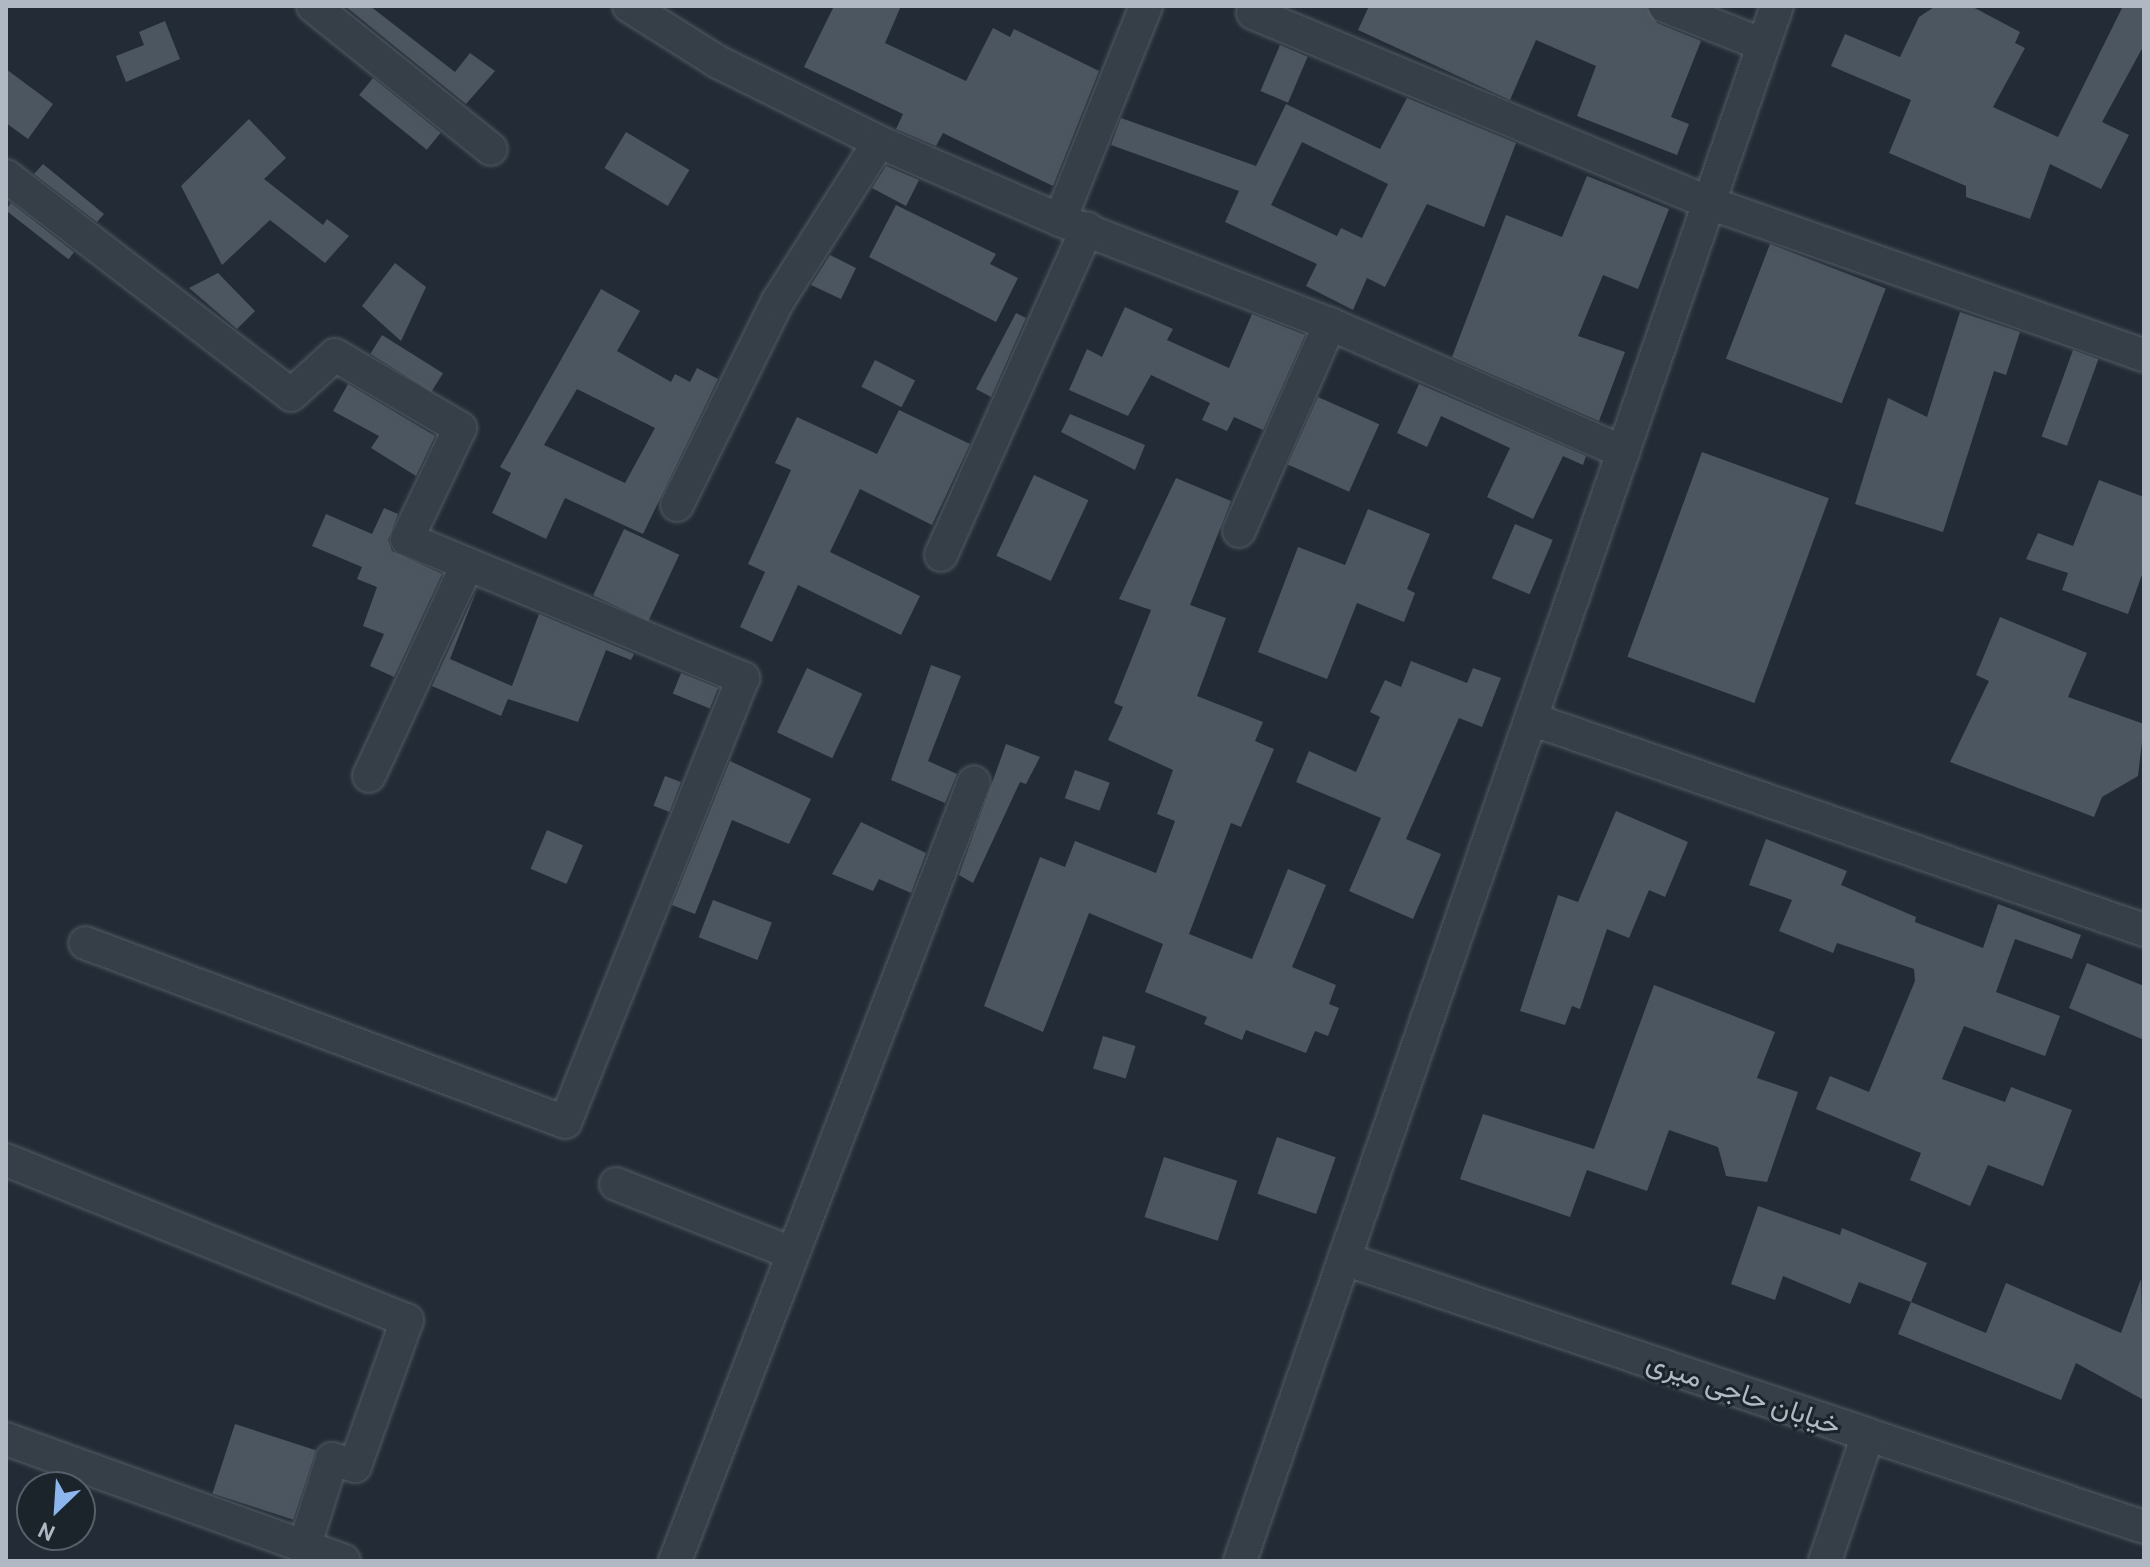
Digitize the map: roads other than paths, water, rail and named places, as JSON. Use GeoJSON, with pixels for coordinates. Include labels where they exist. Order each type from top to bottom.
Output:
{"type":"FeatureCollection","features":[{"type":"Feature","properties":{"kind":"street"},"geometry":{"type":"LineString","coordinates":[[313,6],[491,149]]}},
{"type":"Feature","properties":{"kind":"street"},"geometry":{"type":"LineString","coordinates":[[629,6],[718,62],[879,142],[1074,224],[1330,324],[1623,452]]}},
{"type":"Feature","properties":{"kind":"street"},"geometry":{"type":"LineString","coordinates":[[941,555],[1074,224],[1146,6]]}},
{"type":"Feature","properties":{"kind":"street"},"geometry":{"type":"LineString","coordinates":[[1665,6],[1764,45]]}},
{"type":"Feature","properties":{"kind":"street"},"geometry":{"type":"LineString","coordinates":[[1240,1561],[1777,6]]}},
{"type":"Feature","properties":{"kind":"street"},"geometry":{"type":"LineString","coordinates":[[1253,13],[1709,203],[2144,355]]}},
{"type":"Feature","properties":{"kind":"street"},"geometry":{"type":"LineString","coordinates":[[677,505],[778,301],[879,142]]}},
{"type":"Feature","properties":{"kind":"street"},"geometry":{"type":"LineString","coordinates":[[6,176],[291,395],[335,355],[460,428],[407,539],[743,678],[565,1122],[85,943]]}},
{"type":"Feature","properties":{"kind":"street"},"geometry":{"type":"LineString","coordinates":[[1239,531],[1330,324]]}},
{"type":"Feature","properties":{"kind":"street"},"geometry":{"type":"LineString","coordinates":[[369,776],[467,565]]}},
{"type":"Feature","properties":{"kind":"street"},"geometry":{"type":"LineString","coordinates":[[1531,719],[2144,930]]}},
{"type":"Feature","properties":{"kind":"street"},"geometry":{"type":"LineString","coordinates":[[675,1561],[974,782]]}},
{"type":"Feature","properties":{"kind":"street"},"geometry":{"type":"LineString","coordinates":[[6,1160],[407,1320],[355,1466],[332,1459],[304,1548]]}},
{"type":"Feature","properties":{"kind":"street"},"geometry":{"type":"LineString","coordinates":[[616,1184],[792,1253]]}},
{"type":"Feature","properties":{"kind":"street","name":"خیابان حاجی میری"},"geometry":{"type":"LineString","coordinates":[[1344,1259],[2144,1527]]}},
{"type":"Feature","properties":{"kind":"street"},"geometry":{"type":"LineString","coordinates":[[1825,1561],[1868,1435]]}},
{"type":"Feature","properties":{"kind":"street"},"geometry":{"type":"LineString","coordinates":[[6,1439],[344,1561]]}}]}
